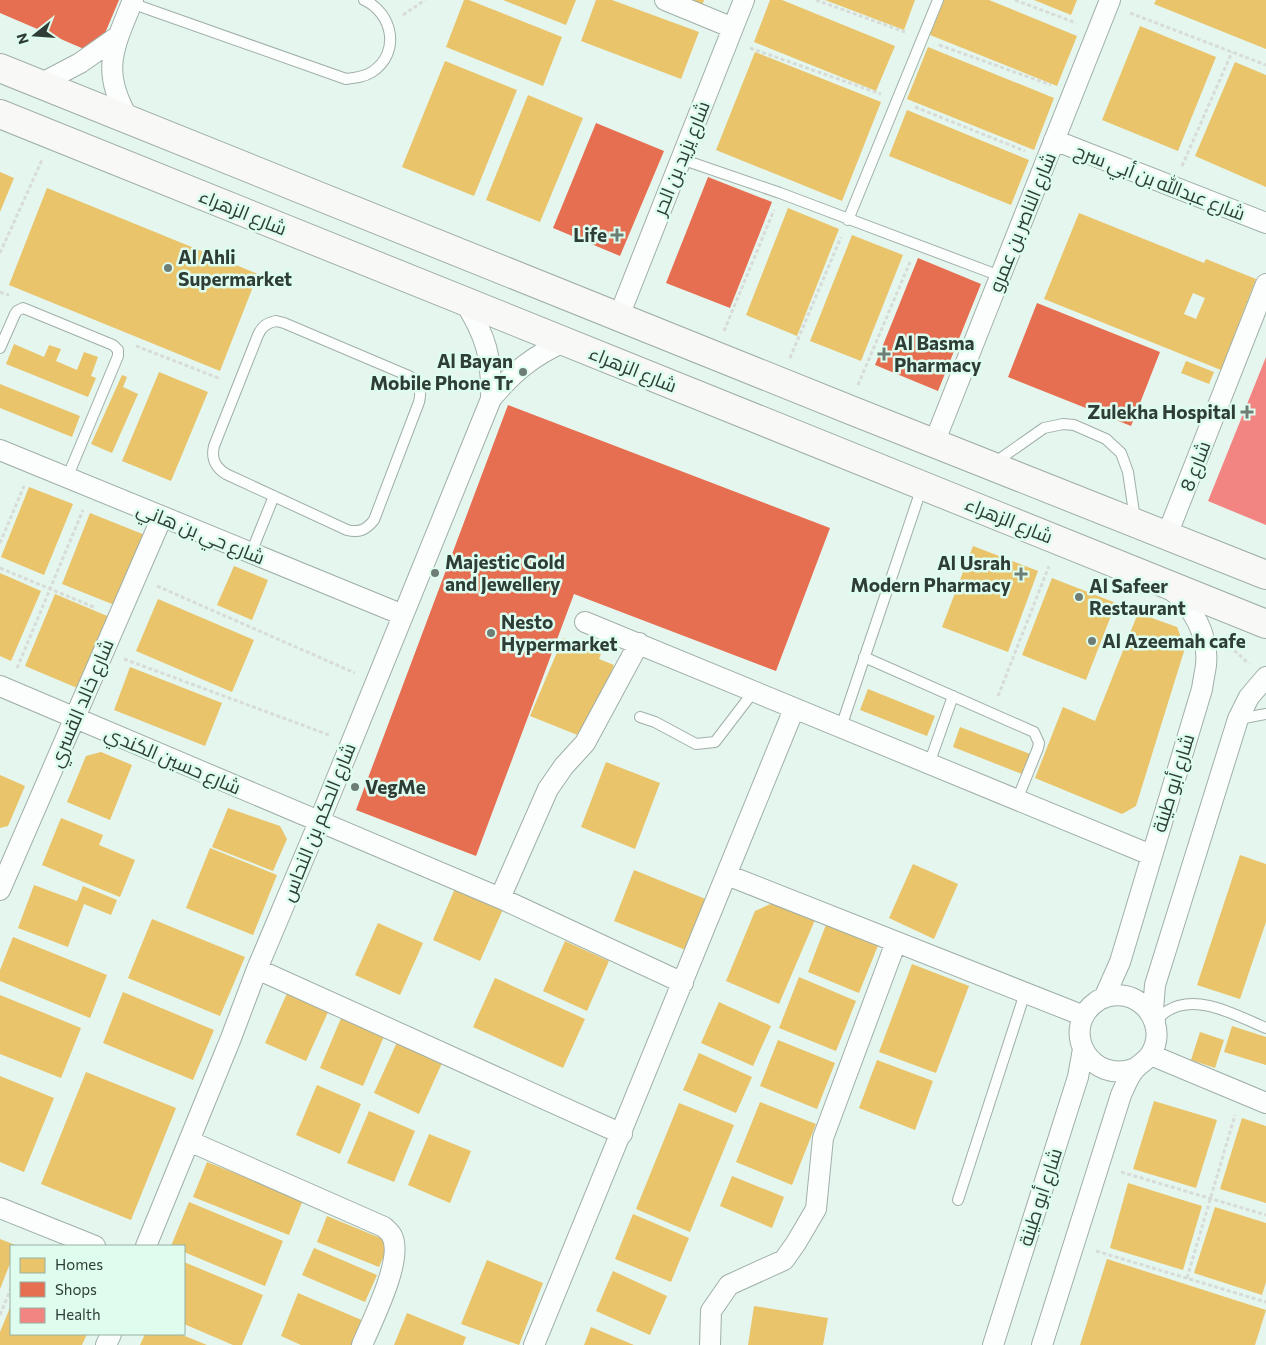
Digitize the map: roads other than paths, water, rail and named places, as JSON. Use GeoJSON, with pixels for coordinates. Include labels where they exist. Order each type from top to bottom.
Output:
{"type":"FeatureCollection","features":[{"type":"Feature","properties":{"kind":"main road"},"geometry":{"type":"LineString","coordinates":[[0,68],[1266,575]]}},
{"type":"Feature","properties":{"kind":"main road","name":"شارع الزهراء"},"geometry":{"type":"LineString","coordinates":[[0,114],[1266,624]]}},
{"type":"Feature","properties":{"kind":"street"},"geometry":{"type":"LineString","coordinates":[[665,0],[733,28]]}},
{"type":"Feature","properties":{"kind":"street","name":"شارع يزيد بن الحر"},"geometry":{"type":"LineString","coordinates":[[619,316],[744,0]]}},
{"type":"Feature","properties":{"kind":"street"},"geometry":{"type":"LineString","coordinates":[[128,118],[117,100],[112,80],[112,58],[117,38],[132,2]]}},
{"type":"Feature","properties":{"kind":"street","name":"شارع الناصر بن عمرو"},"geometry":{"type":"LineString","coordinates":[[934,443],[1109,2]]}},
{"type":"Feature","properties":{"kind":"street"},"geometry":{"type":"LineString","coordinates":[[40,84],[80,64],[117,38]]}},
{"type":"Feature","properties":{"kind":"street","name":"شارع عبدالله بن أبي سرح"},"geometry":{"type":"LineString","coordinates":[[1054,140],[1266,223]]}},
{"type":"Feature","properties":{"kind":"street","name":"شارع 8"},"geometry":{"type":"LineString","coordinates":[[1168,535],[1266,284]]}},
{"type":"Feature","properties":{"kind":"street","name":"شارع الحكم بن النحاس"},"geometry":{"type":"LineString","coordinates":[[464,301],[478,323],[487,347],[491,373],[491,399]]}},
{"type":"Feature","properties":{"kind":"street","name":"شارع الحكم بن النحاس"},"geometry":{"type":"LineString","coordinates":[[146,1245],[231,1038],[257,969],[319,822],[491,399],[506,380],[523,365],[543,351],[564,342]]}},
{"type":"Feature","properties":{"kind":"street","name":"شارع حي بن هاني"},"geometry":{"type":"LineString","coordinates":[[0,450],[403,615]]}},
{"type":"Feature","properties":{"kind":"street","name":"شارع خالد القسري"},"geometry":{"type":"LineString","coordinates":[[0,890],[6,857],[75,718],[162,517]]}},
{"type":"Feature","properties":{"kind":"street","name":"شارع أبو طينة"},"geometry":{"type":"LineString","coordinates":[[1104,998],[1117,971],[1202,689],[1206,664],[1204,639],[1194,615],[1178,595],[1158,581]]}},
{"type":"Feature","properties":{"kind":"street"},"geometry":{"type":"LineString","coordinates":[[585,622],[1151,856]]}},
{"type":"Feature","properties":{"kind":"street"},"geometry":{"type":"LineString","coordinates":[[500,898],[548,789],[564,766],[585,743],[639,643]]}},
{"type":"Feature","properties":{"kind":"street"},"geometry":{"type":"LineString","coordinates":[[1155,1022],[1149,1010],[1129,996],[1116,995],[1104,998],[1096,1002],[1084,1016],[1080,1027],[1083,1049],[1096,1065],[1105,1070],[1115,1072],[1126,1072],[1136,1068],[1151,1055],[1157,1033],[1153,1010],[1155,985],[1238,719],[1249,697],[1265,678]]}},
{"type":"Feature","properties":{"kind":"street","name":"شارع حسين الكندي"},"geometry":{"type":"LineString","coordinates":[[4,687],[500,898],[683,983]]}},
{"type":"Feature","properties":{"kind":"street"},"geometry":{"type":"LineString","coordinates":[[534,1345],[622,1134],[794,709]]}},
{"type":"Feature","properties":{"kind":"street"},"geometry":{"type":"LineString","coordinates":[[727,876],[1084,1016]]}},
{"type":"Feature","properties":{"kind":"street"},"geometry":{"type":"LineString","coordinates":[[710,1345],[711,1311],[730,1285],[784,1260],[816,1208],[823,1138],[896,942]]}},
{"type":"Feature","properties":{"kind":"street"},"geometry":{"type":"LineString","coordinates":[[257,969],[622,1134]]}},
{"type":"Feature","properties":{"kind":"street","name":"شارع أبو طينة"},"geometry":{"type":"LineString","coordinates":[[993,1345],[1078,1078],[1083,1049]]}},
{"type":"Feature","properties":{"kind":"street"},"geometry":{"type":"LineString","coordinates":[[1151,1055],[1266,1103]]}},
{"type":"Feature","properties":{"kind":"street"},"geometry":{"type":"LineString","coordinates":[[1042,1345],[1121,1095],[1136,1068]]}},
{"type":"Feature","properties":{"kind":"street"},"geometry":{"type":"LineString","coordinates":[[189,1141],[384,1227],[392,1236],[395,1254],[391,1274],[362,1345]]}},
{"type":"Feature","properties":{"kind":"street"},"geometry":{"type":"LineString","coordinates":[[0,1208],[92,1245]]}},
{"type":"Feature","properties":{"kind":"lane"},"geometry":{"type":"LineString","coordinates":[[132,2],[346,79],[359,78],[372,72],[382,64],[388,52],[390,38],[388,25],[382,13],[364,0]]}},
{"type":"Feature","properties":{"kind":"lane"},"geometry":{"type":"LineString","coordinates":[[848,220],[938,0]]}},
{"type":"Feature","properties":{"kind":"lane"},"geometry":{"type":"LineString","coordinates":[[681,159],[780,193],[1000,276]]}},
{"type":"Feature","properties":{"kind":"lane"},"geometry":{"type":"LineString","coordinates":[[0,348],[16,311],[23,308],[114,345],[118,350],[118,356],[67,478]]}},
{"type":"Feature","properties":{"kind":"lane"},"geometry":{"type":"LineString","coordinates":[[284,322],[416,380],[421,394],[419,402],[374,520],[369,526],[362,531],[354,532],[347,530],[274,496],[226,474],[214,462],[212,454],[262,328],[268,323],[284,322]]}},
{"type":"Feature","properties":{"kind":"lane"},"geometry":{"type":"LineString","coordinates":[[990,466],[1044,428],[1064,424],[1074,425],[1106,439],[1120,453],[1128,472],[1135,523]]}},
{"type":"Feature","properties":{"kind":"lane"},"geometry":{"type":"LineString","coordinates":[[841,727],[922,485]]}},
{"type":"Feature","properties":{"kind":"lane"},"geometry":{"type":"LineString","coordinates":[[251,553],[274,496]]}},
{"type":"Feature","properties":{"kind":"lane"},"geometry":{"type":"LineString","coordinates":[[864,657],[1029,729],[1037,737],[1038,748],[1017,800]]}},
{"type":"Feature","properties":{"kind":"lane"},"geometry":{"type":"LineString","coordinates":[[640,718],[654,722],[696,744],[715,742],[754,692]]}},
{"type":"Feature","properties":{"kind":"lane"},"geometry":{"type":"LineString","coordinates":[[929,764],[953,696]]}},
{"type":"Feature","properties":{"kind":"lane"},"geometry":{"type":"LineString","coordinates":[[1238,719],[1266,714]]}},
{"type":"Feature","properties":{"kind":"lane"},"geometry":{"type":"LineString","coordinates":[[958,1200],[1025,993]]}},
{"type":"Feature","properties":{"kind":"lane"},"geometry":{"type":"LineString","coordinates":[[1155,1022],[1167,1011],[1182,1005],[1198,1004],[1215,1008],[1266,1028]]}},
{"type":"Feature","properties":{"kind":"place","name":"Life"},"geometry":{"type":"Point","coordinates":[617,235]}},
{"type":"Feature","properties":{"kind":"place","name":"Al Ahli Supermarket"},"geometry":{"type":"Point","coordinates":[168,268]}},
{"type":"Feature","properties":{"kind":"place","name":"Al Basma Pharmacy"},"geometry":{"type":"Point","coordinates":[884,354]}},
{"type":"Feature","properties":{"kind":"place","name":"Al Bayan Mobile Phone Tr"},"geometry":{"type":"Point","coordinates":[523,372]}},
{"type":"Feature","properties":{"kind":"place","name":"Zulekha Hospital"},"geometry":{"type":"Point","coordinates":[1247,412]}},
{"type":"Feature","properties":{"kind":"place","name":"Majestic Gold and Jewellery"},"geometry":{"type":"Point","coordinates":[435,573]}},
{"type":"Feature","properties":{"kind":"place","name":"Al Usrah Modern Pharmacy"},"geometry":{"type":"Point","coordinates":[1021,574]}},
{"type":"Feature","properties":{"kind":"place","name":"Al Safeer Restaurant"},"geometry":{"type":"Point","coordinates":[1079,597]}},
{"type":"Feature","properties":{"kind":"place","name":"Nesto Hypermarket"},"geometry":{"type":"Point","coordinates":[491,633]}},
{"type":"Feature","properties":{"kind":"place","name":"Al Azeemah cafe"},"geometry":{"type":"Point","coordinates":[1092,641]}},
{"type":"Feature","properties":{"kind":"place","name":"VegMe"},"geometry":{"type":"Point","coordinates":[355,787]}}]}
